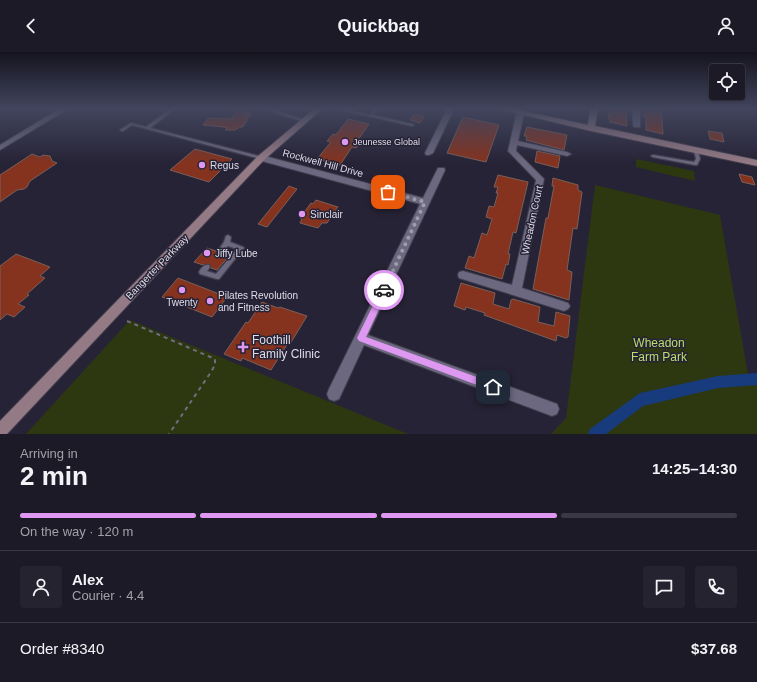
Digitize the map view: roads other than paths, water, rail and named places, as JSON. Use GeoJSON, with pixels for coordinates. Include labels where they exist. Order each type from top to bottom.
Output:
{"type":"FeatureCollection","features":[{"type":"Feature","properties":{"kind":"main road","name":"Bangerter Parkway"},"geometry":{"type":"LineString","coordinates":[[0,431],[261,158],[298,127]]}},
{"type":"Feature","properties":{"kind":"main road"},"geometry":{"type":"LineString","coordinates":[[581,127],[757,164]]}},
{"type":"Feature","properties":{"kind":"street"},"geometry":{"type":"LineString","coordinates":[[0,148],[36,127]]}},
{"type":"Feature","properties":{"kind":"street"},"geometry":{"type":"LineString","coordinates":[[429,153],[442,127]]}},
{"type":"Feature","properties":{"kind":"street"},"geometry":{"type":"LineString","coordinates":[[517,127],[513,142],[567,154]]}},
{"type":"Feature","properties":{"kind":"street","name":"Wheadon Court"},"geometry":{"type":"LineString","coordinates":[[513,142],[512,151],[540,179],[516,291]]}},
{"type":"Feature","properties":{"kind":"street","name":"Rockwell Hill Drive"},"geometry":{"type":"LineString","coordinates":[[261,158],[425,202]]}},
{"type":"Feature","properties":{"kind":"street"},"geometry":{"type":"LineString","coordinates":[[334,394],[441,170]]}},
{"type":"Feature","properties":{"kind":"street"},"geometry":{"type":"LineString","coordinates":[[463,274],[564,306]]}},
{"type":"Feature","properties":{"kind":"street"},"geometry":{"type":"LineString","coordinates":[[361,338],[552,409]]}},
{"type":"Feature","properties":{"kind":"lane"},"geometry":{"type":"LineString","coordinates":[[122,130],[127,127]]}},
{"type":"Feature","properties":{"kind":"lane"},"geometry":{"type":"LineString","coordinates":[[142,127],[261,158]]}},
{"type":"Feature","properties":{"kind":"lane"},"geometry":{"type":"LineString","coordinates":[[653,156],[695,164],[697,163],[698,159],[696,151]]}},
{"type":"Feature","properties":{"kind":"lane"},"geometry":{"type":"LineString","coordinates":[[207,267],[202,272],[217,277],[241,248],[228,240],[220,252]]}},
{"type":"Feature","properties":{"kind":"waterway"},"geometry":{"type":"LineString","coordinates":[[595,434],[640,400],[718,382],[757,379]]}},
{"type":"Feature","properties":{"kind":"place","name":"Jeunesse Global"},"geometry":{"type":"Point","coordinates":[345,142]}},
{"type":"Feature","properties":{"kind":"place","name":"Regus"},"geometry":{"type":"Point","coordinates":[202,165]}},
{"type":"Feature","properties":{"kind":"place","name":"Sinclair"},"geometry":{"type":"Point","coordinates":[302,214]}},
{"type":"Feature","properties":{"kind":"place","name":"Jiffy Lube"},"geometry":{"type":"Point","coordinates":[207,253]}},
{"type":"Feature","properties":{"kind":"place","name":"Twenty"},"geometry":{"type":"Point","coordinates":[182,290]}},
{"type":"Feature","properties":{"kind":"place","name":"Pilates Revolution and Fitness"},"geometry":{"type":"Point","coordinates":[210,301]}},
{"type":"Feature","properties":{"kind":"place","name":"Foothill Family Clinic"},"geometry":{"type":"Point","coordinates":[243,347]}},
{"type":"Feature","properties":{"kind":"park label","name":"Wheadon Farm Park"},"geometry":{"type":"Point","coordinates":[659,350]}}]}
